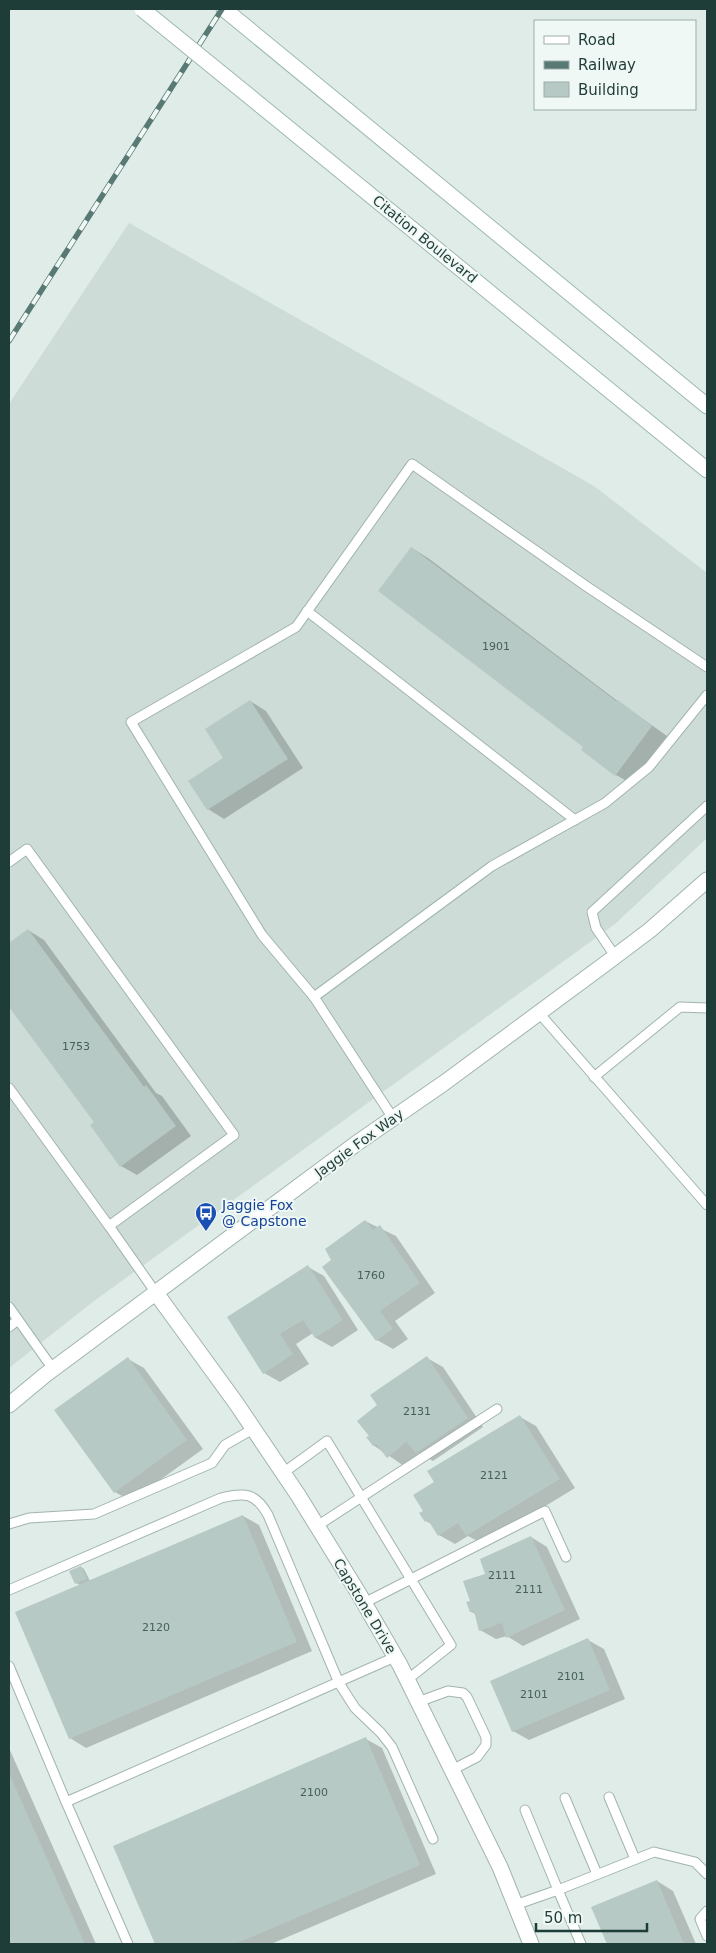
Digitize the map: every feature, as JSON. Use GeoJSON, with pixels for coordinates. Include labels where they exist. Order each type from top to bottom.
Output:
{"type":"FeatureCollection","features":[{"type":"Feature","properties":{"kind":"street","name":"Citation Boulevard"},"geometry":{"type":"LineString","coordinates":[[142,9],[707,470]]}},
{"type":"Feature","properties":{"kind":"street"},"geometry":{"type":"LineString","coordinates":[[224,9],[707,406]]}},
{"type":"Feature","properties":{"kind":"street","name":"Jaggie Fox Way"},"geometry":{"type":"LineString","coordinates":[[9,1405],[53,1369],[616,956],[707,880]]}},
{"type":"Feature","properties":{"kind":"street","name":"Capstone Drive"},"geometry":{"type":"LineString","coordinates":[[156,1293],[283,1473],[396,1657],[500,1867],[531,1944]]}},
{"type":"Feature","properties":{"kind":"lane"},"geometry":{"type":"LineString","coordinates":[[393,1118],[314,997],[262,935],[131,722],[296,626],[412,464],[586,586],[707,667]]}},
{"type":"Feature","properties":{"kind":"lane"},"geometry":{"type":"LineString","coordinates":[[307,612],[574,820]]}},
{"type":"Feature","properties":{"kind":"lane"},"geometry":{"type":"LineString","coordinates":[[314,997],[492,866],[605,803],[649,767],[707,695]]}},
{"type":"Feature","properties":{"kind":"lane"},"geometry":{"type":"LineString","coordinates":[[616,956],[596,928],[592,912],[707,806]]}},
{"type":"Feature","properties":{"kind":"lane"},"geometry":{"type":"LineString","coordinates":[[9,862],[27,849],[234,1135],[109,1226]]}},
{"type":"Feature","properties":{"kind":"lane"},"geometry":{"type":"LineString","coordinates":[[594,1078],[680,1007],[707,1008]]}},
{"type":"Feature","properties":{"kind":"lane"},"geometry":{"type":"LineString","coordinates":[[538,1013],[707,1204]]}},
{"type":"Feature","properties":{"kind":"lane"},"geometry":{"type":"LineString","coordinates":[[9,1088],[156,1293]]}},
{"type":"Feature","properties":{"kind":"lane"},"geometry":{"type":"LineString","coordinates":[[9,1307],[53,1369]]}},
{"type":"Feature","properties":{"kind":"lane"},"geometry":{"type":"LineString","coordinates":[[9,1327],[18,1320]]}},
{"type":"Feature","properties":{"kind":"lane"},"geometry":{"type":"LineString","coordinates":[[317,1526],[497,1409]]}},
{"type":"Feature","properties":{"kind":"lane"},"geometry":{"type":"LineString","coordinates":[[9,1524],[29,1518],[94,1514],[212,1463],[225,1445],[253,1429]]}},
{"type":"Feature","properties":{"kind":"lane"},"geometry":{"type":"LineString","coordinates":[[283,1473],[327,1441],[451,1645],[407,1680]]}},
{"type":"Feature","properties":{"kind":"lane"},"geometry":{"type":"LineString","coordinates":[[9,1590],[221,1498],[246,1495],[262,1503],[339,1683],[355,1708],[382,1732],[392,1747],[433,1839]]}},
{"type":"Feature","properties":{"kind":"lane"},"geometry":{"type":"LineString","coordinates":[[364,1603],[544,1511],[566,1557]]}},
{"type":"Feature","properties":{"kind":"lane"},"geometry":{"type":"LineString","coordinates":[[66,1802],[396,1657]]}},
{"type":"Feature","properties":{"kind":"lane"},"geometry":{"type":"LineString","coordinates":[[9,1666],[128,1944]]}},
{"type":"Feature","properties":{"kind":"lane"},"geometry":{"type":"LineString","coordinates":[[418,1702],[448,1691],[463,1693],[467,1697],[486,1737],[486,1745],[477,1757],[452,1770]]}},
{"type":"Feature","properties":{"kind":"lane"},"geometry":{"type":"LineString","coordinates":[[609,1797],[636,1859]]}},
{"type":"Feature","properties":{"kind":"lane"},"geometry":{"type":"LineString","coordinates":[[565,1798],[597,1874]]}},
{"type":"Feature","properties":{"kind":"lane"},"geometry":{"type":"LineString","coordinates":[[525,1810],[581,1944]]}},
{"type":"Feature","properties":{"kind":"lane"},"geometry":{"type":"LineString","coordinates":[[516,1905],[654,1852],[695,1862],[707,1874]]}},
{"type":"Feature","properties":{"kind":"lane"},"geometry":{"type":"LineString","coordinates":[[707,1911],[700,1919],[707,1936]]}},
{"type":"Feature","properties":{"kind":"shaded area"},"geometry":{"type":"Polygon","coordinates":[[[129,223],[594,486],[707,573],[707,838],[615,924],[94,1301],[9,1368],[9,404],[129,223]]]}},
{"type":"Feature","properties":{"kind":"building"},"geometry":{"type":"Polygon","coordinates":[[[411,547],[652,726],[615,776],[581,750],[583,747],[378,591],[411,547]]]}},
{"type":"Feature","properties":{"kind":"building"},"geometry":{"type":"Polygon","coordinates":[[[250,700],[288,759],[207,810],[188,781],[223,758],[205,729],[250,700]]]}},
{"type":"Feature","properties":{"kind":"building"},"geometry":{"type":"Polygon","coordinates":[[[28,929],[144,1087],[146,1085],[176,1126],[120,1167],[90,1125],[94,1122],[9,1007],[9,943],[28,929]]]}},
{"type":"Feature","properties":{"kind":"building"},"geometry":{"type":"Polygon","coordinates":[[[365,1220],[373,1230],[380,1225],[420,1283],[380,1311],[393,1329],[376,1341],[322,1267],[331,1260],[325,1249],[365,1220]]]}},
{"type":"Feature","properties":{"kind":"building"},"geometry":{"type":"Polygon","coordinates":[[[308,1265],[343,1320],[315,1338],[303,1320],[280,1334],[293,1354],[263,1374],[227,1317],[308,1265]]]}},
{"type":"Feature","properties":{"kind":"building"},"geometry":{"type":"Polygon","coordinates":[[[427,1356],[468,1418],[416,1453],[406,1442],[387,1458],[376,1444],[373,1446],[366,1437],[369,1436],[357,1421],[377,1405],[370,1395],[427,1356]]]}},
{"type":"Feature","properties":{"kind":"building"},"geometry":{"type":"Polygon","coordinates":[[[128,1357],[187,1440],[114,1493],[54,1410],[128,1357]]]}},
{"type":"Feature","properties":{"kind":"building"},"geometry":{"type":"Polygon","coordinates":[[[520,1415],[560,1479],[466,1536],[458,1523],[438,1536],[428,1520],[425,1522],[419,1513],[423,1511],[413,1495],[434,1482],[427,1471],[520,1415]]]}},
{"type":"Feature","properties":{"kind":"building"},"geometry":{"type":"Polygon","coordinates":[[[243,1515],[297,1642],[69,1739],[15,1612],[243,1515]]]}},
{"type":"Feature","properties":{"kind":"building"},"geometry":{"type":"Polygon","coordinates":[[[531,1536],[565,1610],[506,1638],[502,1623],[479,1631],[474,1611],[470,1612],[466,1602],[470,1601],[463,1581],[485,1574],[480,1559],[531,1536]]]}},
{"type":"Feature","properties":{"kind":"building"},"geometry":{"type":"Polygon","coordinates":[[[81,1566],[87,1579],[75,1584],[69,1571],[81,1566]]]}},
{"type":"Feature","properties":{"kind":"building"},"geometry":{"type":"Polygon","coordinates":[[[588,1638],[610,1690],[512,1732],[490,1681],[588,1638]]]}},
{"type":"Feature","properties":{"kind":"building"},"geometry":{"type":"Polygon","coordinates":[[[366,1737],[420,1865],[235,1944],[155,1944],[113,1846],[366,1737]]]}},
{"type":"Feature","properties":{"kind":"building"},"geometry":{"type":"Polygon","coordinates":[[[9,1773],[85,1944],[9,1944],[9,1773]]]}},
{"type":"Feature","properties":{"kind":"building"},"geometry":{"type":"Polygon","coordinates":[[[657,1880],[684,1944],[607,1944],[591,1907],[657,1880]]]}},
{"type":"Feature","properties":{"kind":"railway"},"geometry":{"type":"LineString","coordinates":[[9,341],[222,9]]}},
{"type":"Feature","properties":{"kind":"place","name":"Jaggie Fox @ Capstone"},"geometry":{"type":"Point","coordinates":[206,1232]}}]}
